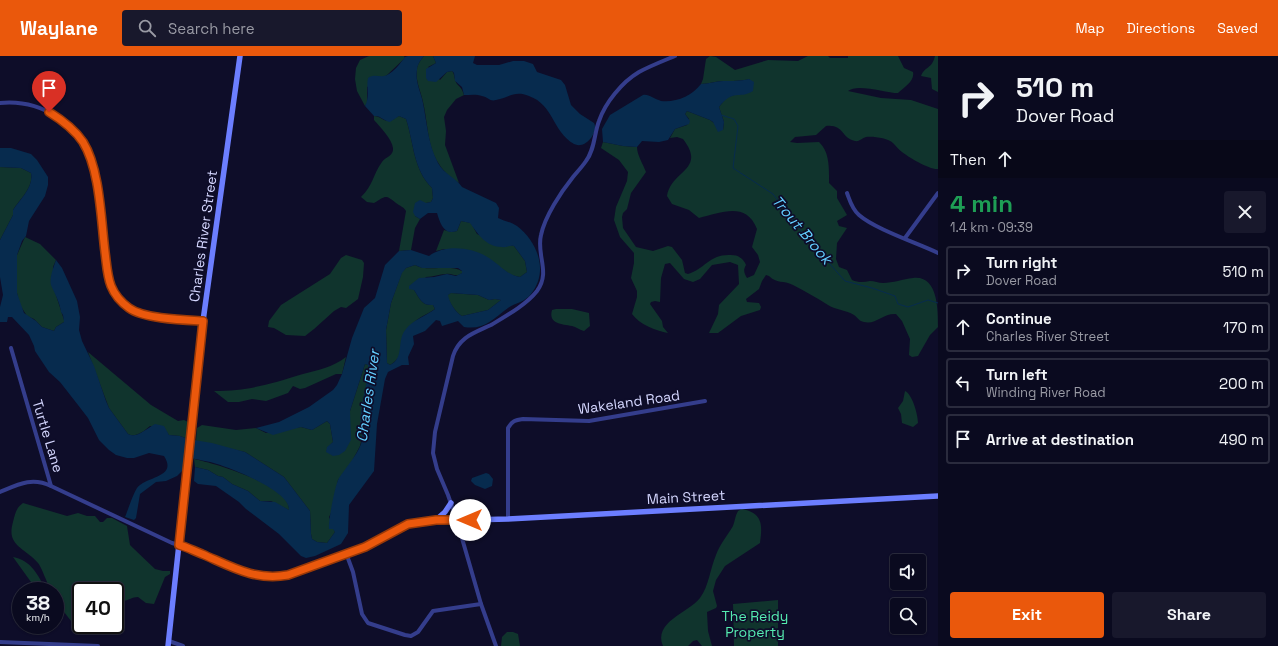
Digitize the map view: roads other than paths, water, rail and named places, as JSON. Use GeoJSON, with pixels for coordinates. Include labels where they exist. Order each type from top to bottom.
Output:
{"type":"FeatureCollection","features":[{"type":"Feature","properties":{"kind":"street","name":"Charles River Street"},"geometry":{"type":"LineString","coordinates":[[169,643],[203,321],[240,56]]}},
{"type":"Feature","properties":{"kind":"street"},"geometry":{"type":"LineString","coordinates":[[496,646],[481,604],[457,521],[437,469],[433,453],[438,421],[455,349],[458,344],[468,335],[492,324],[517,308],[536,291],[544,273],[540,247],[540,236],[543,228],[560,195],[589,156],[594,144],[597,126],[608,103],[630,80],[647,68],[674,56]]}},
{"type":"Feature","properties":{"kind":"street"},"geometry":{"type":"LineString","coordinates":[[0,103],[23,103],[49,112],[62,121],[83,142],[94,167],[107,274],[116,295],[129,308],[140,313],[168,318],[203,321]]}},
{"type":"Feature","properties":{"kind":"street"},"geometry":{"type":"LineString","coordinates":[[847,193],[852,206],[858,215],[938,253]]}},
{"type":"Feature","properties":{"kind":"street"},"geometry":{"type":"LineString","coordinates":[[905,238],[938,193]]}},
{"type":"Feature","properties":{"kind":"street","name":"Turtle Lane"},"geometry":{"type":"LineString","coordinates":[[11,348],[51,486],[172,544],[179,545]]}},
{"type":"Feature","properties":{"kind":"street","name":"Wakeland Road"},"geometry":{"type":"LineString","coordinates":[[508,519],[508,428],[515,420],[537,419],[589,421],[705,401]]}},
{"type":"Feature","properties":{"kind":"street"},"geometry":{"type":"LineString","coordinates":[[0,492],[34,481],[42,482],[51,486]]}},
{"type":"Feature","properties":{"kind":"street","name":"Main Street"},"geometry":{"type":"LineString","coordinates":[[179,545],[253,575],[268,577],[288,575],[365,547],[408,524],[436,520],[457,521],[508,519],[938,496]]}},
{"type":"Feature","properties":{"kind":"street"},"geometry":{"type":"LineString","coordinates":[[436,520],[445,512],[451,503]]}},
{"type":"Feature","properties":{"kind":"street"},"geometry":{"type":"LineString","coordinates":[[346,553],[354,572],[362,614],[368,623],[373,626],[412,636],[418,632],[429,615],[434,611],[481,604]]}},
{"type":"Feature","properties":{"kind":"street"},"geometry":{"type":"LineString","coordinates":[[0,642],[98,646]]}},
{"type":"Feature","properties":{"kind":"street"},"geometry":{"type":"LineString","coordinates":[[169,643],[183,646]]}},
{"type":"Feature","properties":{"kind":"water","name":"Charles River"},"geometry":{"type":"Polygon","coordinates":[[[424,56],[420,60],[418,66],[418,87],[423,103],[430,141],[438,163],[443,170],[462,187],[496,203],[499,208],[498,218],[517,226],[531,240],[539,258],[540,267],[536,285],[531,294],[526,299],[511,306],[488,323],[477,327],[464,327],[458,321],[442,326],[440,321],[436,320],[425,331],[413,336],[414,344],[408,357],[409,365],[402,365],[388,372],[385,379],[377,424],[374,471],[349,505],[348,533],[341,544],[315,556],[306,558],[301,556],[279,534],[239,502],[216,486],[198,484],[194,481],[195,467],[208,470],[218,476],[223,477],[232,484],[248,491],[260,501],[275,502],[289,510],[287,503],[271,488],[247,476],[214,463],[190,458],[184,469],[177,476],[166,481],[156,482],[140,494],[136,518],[134,520],[125,517],[137,488],[141,484],[164,473],[167,469],[167,463],[164,456],[149,453],[134,458],[127,458],[116,455],[109,450],[99,440],[88,418],[78,405],[60,382],[49,372],[35,351],[29,335],[12,317],[8,317],[7,322],[0,322],[0,307],[3,295],[0,277],[0,240],[13,215],[13,210],[26,193],[30,183],[31,173],[21,168],[0,167],[0,148],[11,148],[31,154],[37,160],[48,177],[48,185],[45,196],[29,221],[26,236],[22,241],[17,255],[17,293],[24,313],[42,327],[54,331],[56,327],[64,322],[63,315],[51,285],[52,272],[56,260],[62,268],[77,301],[80,317],[79,330],[82,341],[94,366],[106,401],[109,408],[128,434],[138,434],[155,424],[164,426],[169,435],[212,443],[245,452],[284,477],[310,511],[312,539],[317,542],[327,543],[335,532],[333,529],[329,529],[329,525],[337,482],[362,442],[360,419],[367,381],[368,365],[365,364],[350,411],[351,440],[345,451],[339,455],[333,456],[326,452],[327,447],[333,442],[330,424],[327,421],[312,430],[301,427],[273,435],[256,428],[279,422],[309,407],[333,390],[342,374],[352,338],[364,308],[375,298],[385,265],[399,251],[411,250],[429,256],[436,252],[451,248],[467,249],[482,254],[515,276],[520,277],[527,272],[525,261],[514,246],[504,247],[491,245],[483,239],[470,223],[461,221],[457,231],[449,232],[443,228],[437,213],[428,213],[420,219],[415,216],[413,212],[415,203],[420,200],[426,203],[431,202],[433,198],[432,188],[421,173],[406,119],[399,116],[390,122],[378,116],[374,116],[365,106],[367,99],[368,78],[372,76],[387,75],[396,68],[405,57],[424,56]],[[415,265],[406,268],[402,273],[391,303],[386,330],[387,363],[390,365],[395,362],[397,358],[401,338],[406,329],[412,323],[435,309],[433,305],[424,303],[414,290],[409,289],[409,286],[419,278],[447,274],[456,276],[462,273],[462,271],[458,268],[422,268],[415,265]],[[451,293],[448,295],[450,301],[455,310],[462,316],[488,310],[501,300],[489,300],[478,295],[451,293]]]}},
{"type":"Feature","properties":{"kind":"water"},"geometry":{"type":"Polygon","coordinates":[[[433,56],[475,56],[473,63],[477,65],[499,65],[513,61],[524,61],[533,64],[537,72],[561,80],[565,85],[571,105],[580,114],[594,123],[595,130],[593,135],[583,144],[574,144],[561,132],[543,105],[537,100],[524,94],[515,94],[494,100],[480,95],[464,95],[462,87],[455,81],[454,73],[452,71],[447,72],[436,82],[428,81],[426,78],[426,69],[436,63],[433,56]]]}},
{"type":"Feature","properties":{"kind":"water"},"geometry":{"type":"Polygon","coordinates":[[[749,79],[754,82],[753,91],[743,95],[732,96],[724,101],[719,107],[724,122],[723,130],[718,132],[713,122],[687,111],[685,114],[690,121],[689,124],[675,129],[668,140],[659,142],[642,141],[637,147],[603,142],[602,129],[610,115],[643,95],[661,101],[672,101],[683,98],[693,92],[701,84],[749,79]]]}},
{"type":"Feature","properties":{"kind":"water"},"geometry":{"type":"Polygon","coordinates":[[[486,473],[493,479],[492,486],[485,489],[475,485],[471,481],[472,478],[486,473]]]}},
{"type":"Feature","properties":{"kind":"waterway","name":"Trout Brook"},"geometry":{"type":"LineString","coordinates":[[721,115],[734,119],[738,126],[733,168],[773,194],[806,237],[845,281],[895,296],[898,304],[908,307],[928,300],[938,303]]}},
{"type":"Feature","properties":{"kind":"park label","name":"The Reidy Property"},"geometry":{"type":"Point","coordinates":[755,624]}}]}
